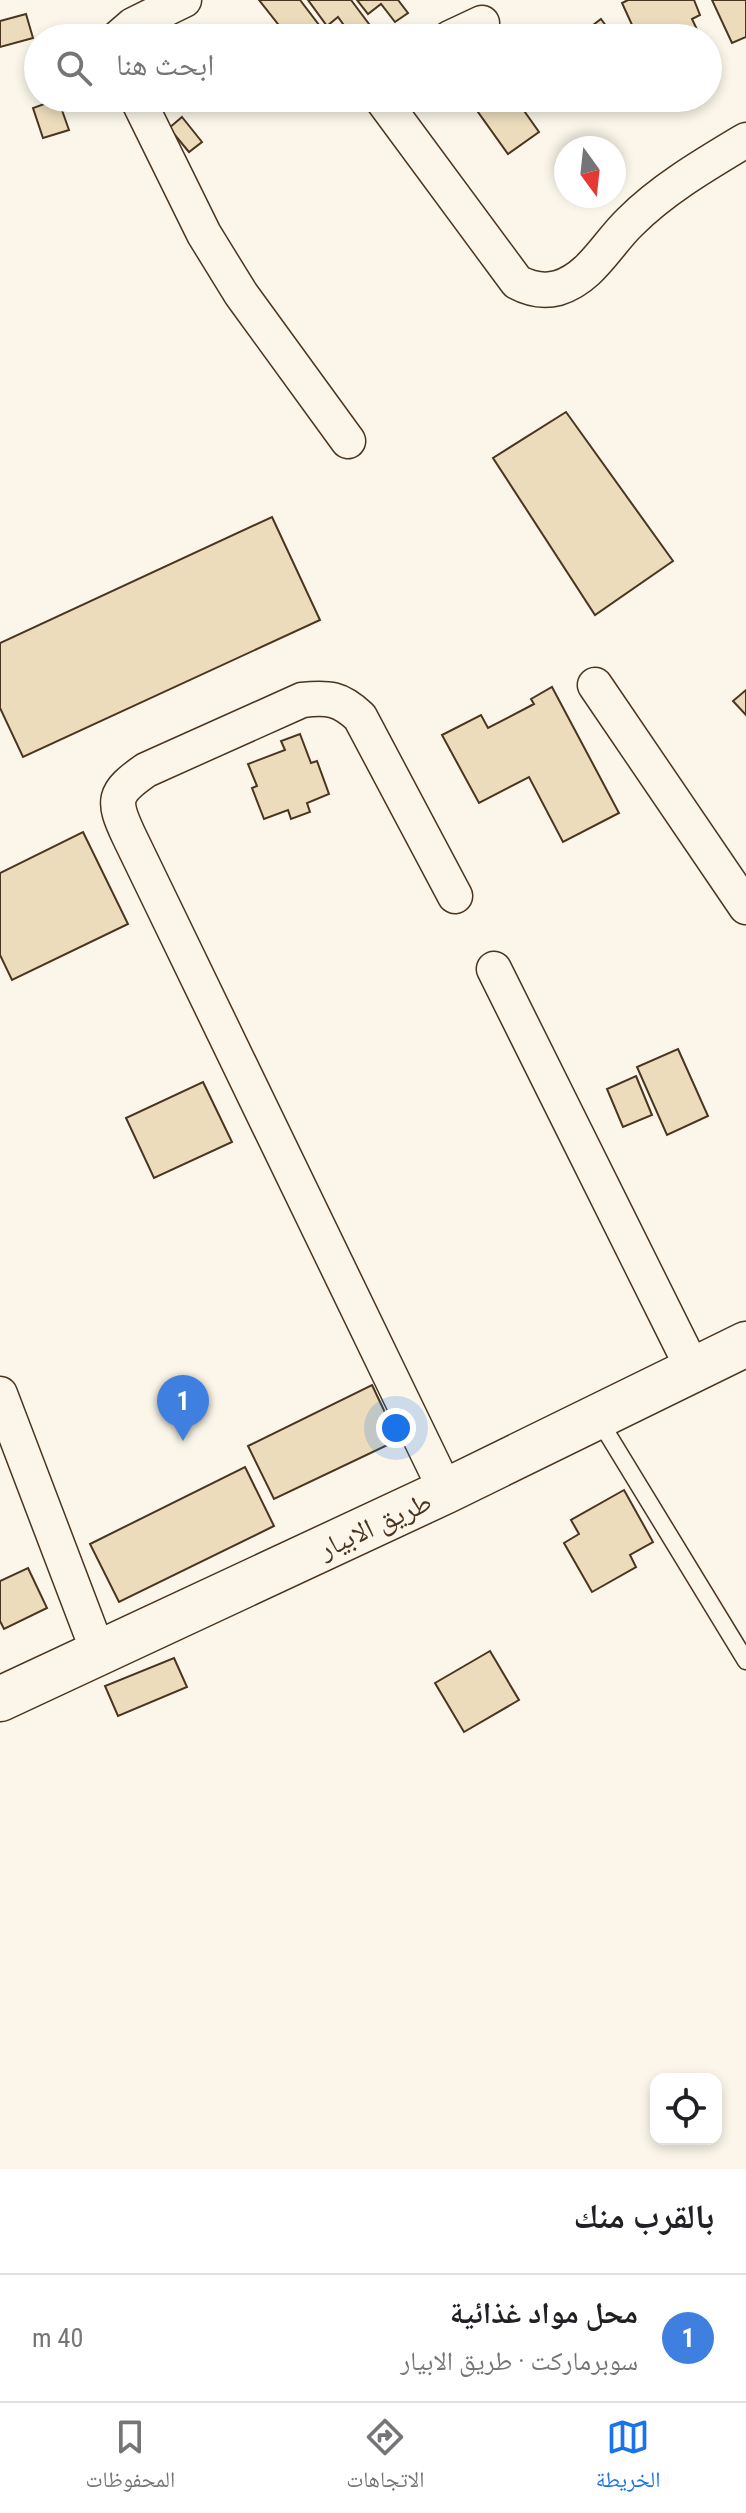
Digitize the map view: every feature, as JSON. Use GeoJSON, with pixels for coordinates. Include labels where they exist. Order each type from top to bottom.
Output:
{"type":"FeatureCollection","features":[{"type":"Feature","properties":{"kind":"main road","name":"طريق الابيار"},"geometry":{"type":"LineString","coordinates":[[0,1699],[446,1491],[746,1344]]}},
{"type":"Feature","properties":{"kind":"street"},"geometry":{"type":"LineString","coordinates":[[135,24],[184,0]]}},
{"type":"Feature","properties":{"kind":"street"},"geometry":{"type":"LineString","coordinates":[[144,112],[204,234],[241,294],[348,441]]}},
{"type":"Feature","properties":{"kind":"street"},"geometry":{"type":"LineString","coordinates":[[391,112],[517,282],[533,290],[558,288],[586,272],[629,222],[664,192],[746,140]]}},
{"type":"Feature","properties":{"kind":"street"},"geometry":{"type":"LineString","coordinates":[[595,685],[746,907]]}},
{"type":"Feature","properties":{"kind":"street"},"geometry":{"type":"LineString","coordinates":[[446,1491],[129,836],[120,815],[118,798],[125,785],[146,770],[302,700],[335,700],[347,704],[360,717],[455,896]]}},
{"type":"Feature","properties":{"kind":"street"},"geometry":{"type":"LineString","coordinates":[[494,969],[693,1369]]}},
{"type":"Feature","properties":{"kind":"street"},"geometry":{"type":"LineString","coordinates":[[0,1394],[99,1654]]}},
{"type":"Feature","properties":{"kind":"lane"},"geometry":{"type":"LineString","coordinates":[[597,1416],[746,1661]]}},
{"type":"Feature","properties":{"kind":"building"},"geometry":{"type":"Polygon","coordinates":[[[259,0],[300,0],[318,24],[278,24],[259,0]]]}},
{"type":"Feature","properties":{"kind":"building"},"geometry":{"type":"Polygon","coordinates":[[[308,0],[351,0],[369,24],[343,24],[338,17],[326,24],[308,0]]]}},
{"type":"Feature","properties":{"kind":"building"},"geometry":{"type":"Polygon","coordinates":[[[357,0],[398,0],[408,13],[395,22],[381,4],[368,14],[357,0]]]}},
{"type":"Feature","properties":{"kind":"building"},"geometry":{"type":"Polygon","coordinates":[[[628,0],[694,0],[700,15],[692,19],[694,24],[632,24],[622,3],[628,0]]]}},
{"type":"Feature","properties":{"kind":"building"},"geometry":{"type":"Polygon","coordinates":[[[712,0],[746,0],[746,37],[732,43],[712,0]]]}},
{"type":"Feature","properties":{"kind":"building"},"geometry":{"type":"Polygon","coordinates":[[[26,14],[29,24],[24,24],[24,40],[0,47],[0,21],[26,14]]]}},
{"type":"Feature","properties":{"kind":"building"},"geometry":{"type":"Polygon","coordinates":[[[34,112],[63,112],[69,130],[43,138],[34,112]]]}},
{"type":"Feature","properties":{"kind":"building"},"geometry":{"type":"Polygon","coordinates":[[[478,112],[525,112],[539,132],[508,154],[478,112]]]}},
{"type":"Feature","properties":{"kind":"building"},"geometry":{"type":"Polygon","coordinates":[[[182,117],[202,142],[189,152],[169,128],[182,117]]]}},
{"type":"Feature","properties":{"kind":"building"},"geometry":{"type":"Polygon","coordinates":[[[566,412],[673,561],[595,615],[493,458],[566,412]]]}},
{"type":"Feature","properties":{"kind":"building"},"geometry":{"type":"Polygon","coordinates":[[[272,517],[320,620],[23,757],[0,708],[0,643],[272,517]]]}},
{"type":"Feature","properties":{"kind":"building"},"geometry":{"type":"Polygon","coordinates":[[[552,687],[619,813],[563,842],[529,777],[479,803],[442,735],[481,715],[488,728],[534,704],[531,699],[552,687]]]}},
{"type":"Feature","properties":{"kind":"building"},"geometry":{"type":"Polygon","coordinates":[[[746,690],[746,715],[733,701],[746,690]]]}},
{"type":"Feature","properties":{"kind":"building"},"geometry":{"type":"Polygon","coordinates":[[[300,734],[311,763],[317,761],[329,794],[307,803],[310,812],[291,819],[288,810],[264,819],[252,788],[257,786],[248,764],[285,750],[281,741],[300,734]]]}},
{"type":"Feature","properties":{"kind":"building"},"geometry":{"type":"Polygon","coordinates":[[[83,832],[128,924],[12,980],[0,955],[0,873],[83,832]]]}},
{"type":"Feature","properties":{"kind":"building"},"geometry":{"type":"Polygon","coordinates":[[[678,1049],[708,1116],[667,1135],[637,1067],[678,1049]]]}},
{"type":"Feature","properties":{"kind":"building"},"geometry":{"type":"Polygon","coordinates":[[[636,1076],[652,1115],[623,1127],[607,1089],[636,1076]]]}},
{"type":"Feature","properties":{"kind":"building"},"geometry":{"type":"Polygon","coordinates":[[[203,1082],[232,1142],[154,1178],[126,1118],[203,1082]]]}},
{"type":"Feature","properties":{"kind":"building"},"geometry":{"type":"Polygon","coordinates":[[[372,1385],[398,1440],[274,1499],[248,1446],[372,1385]]]}},
{"type":"Feature","properties":{"kind":"building"},"geometry":{"type":"Polygon","coordinates":[[[245,1467],[274,1526],[119,1602],[90,1544],[245,1467]]]}},
{"type":"Feature","properties":{"kind":"building"},"geometry":{"type":"Polygon","coordinates":[[[624,1490],[653,1542],[630,1555],[636,1567],[592,1592],[564,1543],[579,1534],[571,1520],[624,1490]]]}},
{"type":"Feature","properties":{"kind":"building"},"geometry":{"type":"Polygon","coordinates":[[[28,1568],[47,1608],[4,1629],[0,1621],[0,1581],[28,1568]]]}},
{"type":"Feature","properties":{"kind":"building"},"geometry":{"type":"Polygon","coordinates":[[[490,1651],[519,1700],[464,1732],[435,1683],[490,1651]]]}},
{"type":"Feature","properties":{"kind":"building"},"geometry":{"type":"Polygon","coordinates":[[[174,1658],[187,1687],[118,1716],[105,1686],[174,1658]]]}},
{"type":"Feature","properties":{"kind":"place","name":"محل مواد غذائية"},"geometry":{"type":"Point","coordinates":[183,1441]}}]}
